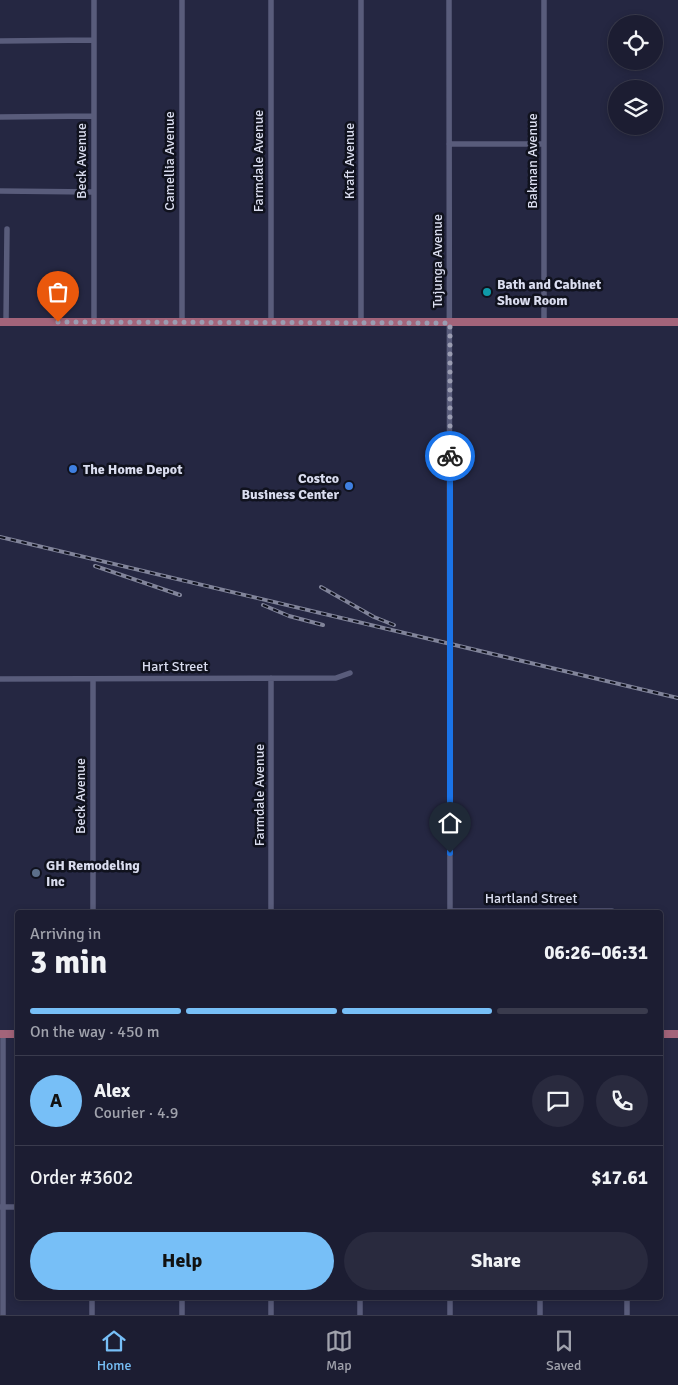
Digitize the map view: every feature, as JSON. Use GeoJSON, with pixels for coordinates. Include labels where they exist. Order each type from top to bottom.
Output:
{"type":"FeatureCollection","features":[{"type":"Feature","properties":{"kind":"main road"},"geometry":{"type":"LineString","coordinates":[[3,322],[678,322]]}},
{"type":"Feature","properties":{"kind":"main road"},"geometry":{"type":"LineString","coordinates":[[2,1034],[15,1034]]}},
{"type":"Feature","properties":{"kind":"main road"},"geometry":{"type":"LineString","coordinates":[[663,1034],[678,1034]]}},
{"type":"Feature","properties":{"kind":"street","name":"Beck Avenue"},"geometry":{"type":"LineString","coordinates":[[94,0],[94,322]]}},
{"type":"Feature","properties":{"kind":"street","name":"Camellia Avenue"},"geometry":{"type":"LineString","coordinates":[[182,0],[182,322]]}},
{"type":"Feature","properties":{"kind":"street","name":"Farmdale Avenue"},"geometry":{"type":"LineString","coordinates":[[271,0],[271,322]]}},
{"type":"Feature","properties":{"kind":"street","name":"Kraft Avenue"},"geometry":{"type":"LineString","coordinates":[[361,0],[361,323]]}},
{"type":"Feature","properties":{"kind":"street","name":"Tujunga Avenue"},"geometry":{"type":"LineString","coordinates":[[449,0],[450,910]]}},
{"type":"Feature","properties":{"kind":"street","name":"Bakman Avenue"},"geometry":{"type":"LineString","coordinates":[[544,0],[544,322]]}},
{"type":"Feature","properties":{"kind":"street"},"geometry":{"type":"LineString","coordinates":[[0,41],[93,40]]}},
{"type":"Feature","properties":{"kind":"street"},"geometry":{"type":"LineString","coordinates":[[0,117],[93,116]]}},
{"type":"Feature","properties":{"kind":"street"},"geometry":{"type":"LineString","coordinates":[[449,144],[544,144]]}},
{"type":"Feature","properties":{"kind":"street"},"geometry":{"type":"LineString","coordinates":[[0,192],[93,192]]}},
{"type":"Feature","properties":{"kind":"street"},"geometry":{"type":"LineString","coordinates":[[3,322],[7,229]]}},
{"type":"Feature","properties":{"kind":"street","name":"Hart Street"},"geometry":{"type":"LineString","coordinates":[[0,679],[336,678],[350,673]]}},
{"type":"Feature","properties":{"kind":"street","name":"Farmdale Avenue"},"geometry":{"type":"LineString","coordinates":[[271,678],[271,910]]}},
{"type":"Feature","properties":{"kind":"street","name":"Beck Avenue"},"geometry":{"type":"LineString","coordinates":[[93,679],[93,910]]}},
{"type":"Feature","properties":{"kind":"street"},"geometry":{"type":"LineString","coordinates":[[2,1034],[3,1315]]}},
{"type":"Feature","properties":{"kind":"street"},"geometry":{"type":"LineString","coordinates":[[2,1207],[15,1207]]}},
{"type":"Feature","properties":{"kind":"street"},"geometry":{"type":"LineString","coordinates":[[92,1300],[92,1315]]}},
{"type":"Feature","properties":{"kind":"street"},"geometry":{"type":"LineString","coordinates":[[182,1300],[182,1315]]}},
{"type":"Feature","properties":{"kind":"street"},"geometry":{"type":"LineString","coordinates":[[271,1300],[271,1315]]}},
{"type":"Feature","properties":{"kind":"street"},"geometry":{"type":"LineString","coordinates":[[360,1300],[360,1315]]}},
{"type":"Feature","properties":{"kind":"street"},"geometry":{"type":"LineString","coordinates":[[450,1300],[450,1315]]}},
{"type":"Feature","properties":{"kind":"street"},"geometry":{"type":"LineString","coordinates":[[540,1300],[540,1315]]}},
{"type":"Feature","properties":{"kind":"street"},"geometry":{"type":"LineString","coordinates":[[627,1300],[627,1315]]}},
{"type":"Feature","properties":{"kind":"railway"},"geometry":{"type":"LineString","coordinates":[[0,537],[678,698]]}},
{"type":"Feature","properties":{"kind":"railway"},"geometry":{"type":"LineString","coordinates":[[95,566],[180,595]]}},
{"type":"Feature","properties":{"kind":"railway"},"geometry":{"type":"LineString","coordinates":[[321,587],[374,617],[394,625]]}},
{"type":"Feature","properties":{"kind":"railway"},"geometry":{"type":"LineString","coordinates":[[263,605],[289,616],[323,625]]}},
{"type":"Feature","properties":{"kind":"way so far"},"geometry":{"type":"LineString","coordinates":[[58,322],[450,323],[450,456]]}},
{"type":"Feature","properties":{"kind":"place","name":"Bath and Cabinet Show Room"},"geometry":{"type":"Point","coordinates":[487,292]}},
{"type":"Feature","properties":{"kind":"place","name":"The Home Depot"},"geometry":{"type":"Point","coordinates":[73,469]}},
{"type":"Feature","properties":{"kind":"place","name":"Costco Business Center"},"geometry":{"type":"Point","coordinates":[349,486]}},
{"type":"Feature","properties":{"kind":"place","name":"GH Remodeling Inc"},"geometry":{"type":"Point","coordinates":[36,873]}},
{"type":"Feature","properties":{"kind":"route"},"geometry":{"type":"LineString","coordinates":[[450,456],[450,853]]}}]}
